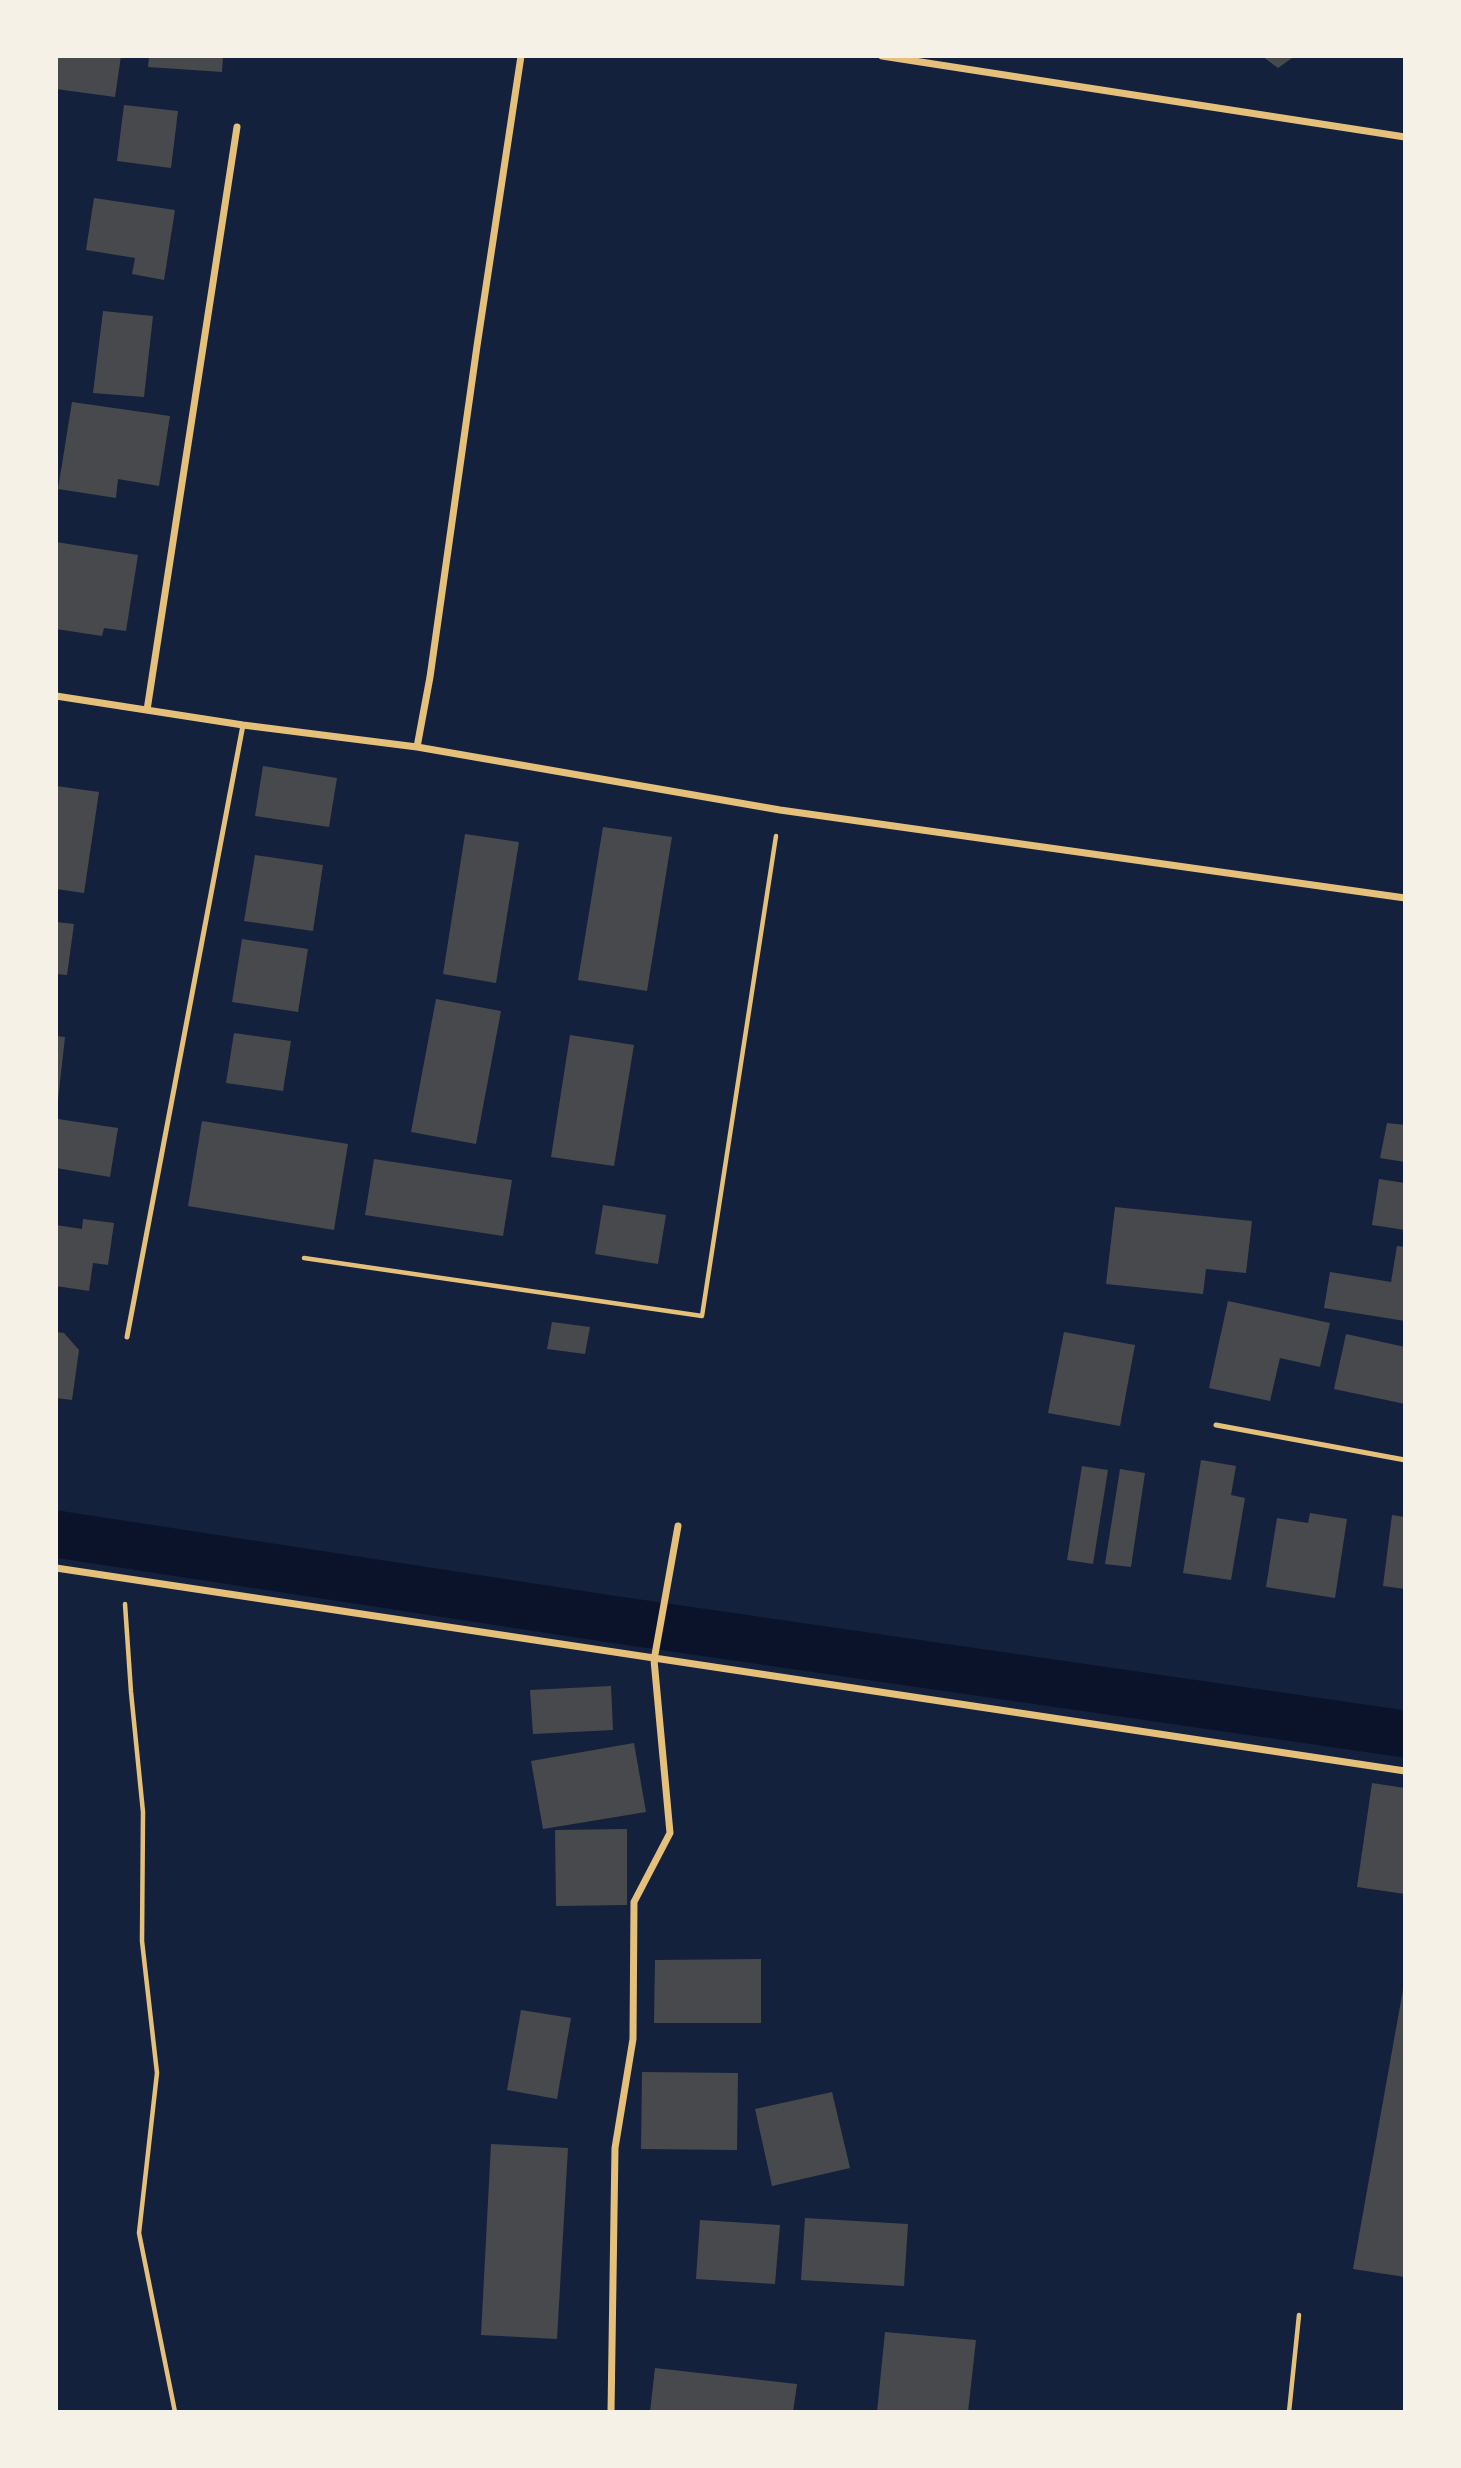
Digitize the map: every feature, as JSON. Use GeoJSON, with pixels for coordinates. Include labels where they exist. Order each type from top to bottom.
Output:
{"type":"FeatureCollection","features":[{"type":"Feature","properties":{"kind":"street"},"geometry":{"type":"LineString","coordinates":[[417,747],[430,677],[522,56]]}},
{"type":"Feature","properties":{"kind":"street"},"geometry":{"type":"LineString","coordinates":[[882,56],[1405,137]]}},
{"type":"Feature","properties":{"kind":"street"},"geometry":{"type":"LineString","coordinates":[[147,710],[237,127]]}},
{"type":"Feature","properties":{"kind":"street"},"geometry":{"type":"LineString","coordinates":[[56,696],[243,725],[417,747],[780,810],[1405,898]]}},
{"type":"Feature","properties":{"kind":"street"},"geometry":{"type":"LineString","coordinates":[[611,2412],[615,2148],[634,2039],[634,1902],[670,1833],[654,1660],[678,1527]]}},
{"type":"Feature","properties":{"kind":"street"},"geometry":{"type":"LineString","coordinates":[[56,1568],[1405,1771]]}},
{"type":"Feature","properties":{"kind":"lane"},"geometry":{"type":"LineString","coordinates":[[127,1337],[243,725]]}},
{"type":"Feature","properties":{"kind":"lane"},"geometry":{"type":"LineString","coordinates":[[1216,1425],[1405,1460]]}},
{"type":"Feature","properties":{"kind":"path"},"geometry":{"type":"LineString","coordinates":[[304,1258],[702,1316],[780,810]]}},
{"type":"Feature","properties":{"kind":"path"},"geometry":{"type":"LineString","coordinates":[[124,1579],[131,1692],[144,1812],[142,1941],[157,2073],[139,2234],[175,2412]]}},
{"type":"Feature","properties":{"kind":"path"},"geometry":{"type":"LineString","coordinates":[[1289,2412],[1299,2315]]}},
{"type":"Feature","properties":{"kind":"building"},"geometry":{"type":"Polygon","coordinates":[[[56,56],[121,56],[115,97],[56,89],[56,56]]]}},
{"type":"Feature","properties":{"kind":"building"},"geometry":{"type":"Polygon","coordinates":[[[149,56],[223,56],[222,72],[148,67],[149,56]]]}},
{"type":"Feature","properties":{"kind":"building"},"geometry":{"type":"Polygon","coordinates":[[[1262,56],[1295,56],[1278,68],[1262,56]]]}},
{"type":"Feature","properties":{"kind":"building"},"geometry":{"type":"Polygon","coordinates":[[[124,105],[178,111],[171,168],[117,161],[124,105]]]}},
{"type":"Feature","properties":{"kind":"building"},"geometry":{"type":"Polygon","coordinates":[[[94,198],[175,210],[164,280],[132,274],[135,258],[86,250],[94,198]]]}},
{"type":"Feature","properties":{"kind":"building"},"geometry":{"type":"Polygon","coordinates":[[[103,311],[153,316],[144,397],[93,393],[103,311]]]}},
{"type":"Feature","properties":{"kind":"building"},"geometry":{"type":"Polygon","coordinates":[[[72,402],[170,416],[159,486],[118,479],[116,498],[58,489],[72,402]]]}},
{"type":"Feature","properties":{"kind":"building"},"geometry":{"type":"Polygon","coordinates":[[[56,542],[138,555],[126,631],[104,628],[102,636],[56,629],[56,542]]]}},
{"type":"Feature","properties":{"kind":"building"},"geometry":{"type":"Polygon","coordinates":[[[263,766],[337,778],[329,827],[255,816],[263,766]]]}},
{"type":"Feature","properties":{"kind":"building"},"geometry":{"type":"Polygon","coordinates":[[[56,786],[99,792],[84,893],[56,889],[56,786]]]}},
{"type":"Feature","properties":{"kind":"building"},"geometry":{"type":"Polygon","coordinates":[[[603,827],[672,837],[647,991],[578,980],[603,827]]]}},
{"type":"Feature","properties":{"kind":"building"},"geometry":{"type":"Polygon","coordinates":[[[465,834],[519,842],[496,983],[443,974],[465,834]]]}},
{"type":"Feature","properties":{"kind":"building"},"geometry":{"type":"Polygon","coordinates":[[[255,855],[323,865],[313,931],[244,921],[255,855]]]}},
{"type":"Feature","properties":{"kind":"building"},"geometry":{"type":"Polygon","coordinates":[[[56,922],[74,924],[67,975],[56,974],[56,922]]]}},
{"type":"Feature","properties":{"kind":"building"},"geometry":{"type":"Polygon","coordinates":[[[242,939],[308,949],[298,1012],[232,1002],[242,939]]]}},
{"type":"Feature","properties":{"kind":"building"},"geometry":{"type":"Polygon","coordinates":[[[436,999],[501,1011],[476,1144],[411,1132],[436,999]]]}},
{"type":"Feature","properties":{"kind":"building"},"geometry":{"type":"Polygon","coordinates":[[[234,1033],[291,1041],[283,1091],[226,1083],[234,1033]]]}},
{"type":"Feature","properties":{"kind":"building"},"geometry":{"type":"Polygon","coordinates":[[[570,1035],[634,1045],[614,1166],[551,1157],[570,1035]]]}},
{"type":"Feature","properties":{"kind":"building"},"geometry":{"type":"Polygon","coordinates":[[[56,1036],[65,1037],[58,1100],[56,1100],[56,1036]]]}},
{"type":"Feature","properties":{"kind":"building"},"geometry":{"type":"Polygon","coordinates":[[[58,1119],[118,1128],[110,1177],[56,1168],[58,1119]]]}},
{"type":"Feature","properties":{"kind":"building"},"geometry":{"type":"Polygon","coordinates":[[[202,1121],[348,1144],[334,1230],[188,1206],[202,1121]]]}},
{"type":"Feature","properties":{"kind":"building"},"geometry":{"type":"Polygon","coordinates":[[[1387,1123],[1405,1125],[1405,1162],[1380,1158],[1387,1123]]]}},
{"type":"Feature","properties":{"kind":"building"},"geometry":{"type":"Polygon","coordinates":[[[374,1159],[512,1180],[503,1236],[365,1215],[374,1159]]]}},
{"type":"Feature","properties":{"kind":"building"},"geometry":{"type":"Polygon","coordinates":[[[1379,1179],[1405,1183],[1405,1230],[1372,1225],[1379,1179]]]}},
{"type":"Feature","properties":{"kind":"building"},"geometry":{"type":"Polygon","coordinates":[[[603,1205],[666,1215],[658,1264],[595,1254],[603,1205]]]}},
{"type":"Feature","properties":{"kind":"building"},"geometry":{"type":"Polygon","coordinates":[[[1115,1207],[1252,1221],[1246,1273],[1206,1269],[1203,1294],[1106,1284],[1115,1207]]]}},
{"type":"Feature","properties":{"kind":"building"},"geometry":{"type":"Polygon","coordinates":[[[83,1219],[114,1223],[108,1265],[93,1263],[89,1291],[56,1286],[56,1225],[82,1229],[83,1219]]]}},
{"type":"Feature","properties":{"kind":"building"},"geometry":{"type":"Polygon","coordinates":[[[1397,1246],[1405,1247],[1405,1321],[1324,1308],[1330,1272],[1391,1282],[1397,1246]]]}},
{"type":"Feature","properties":{"kind":"building"},"geometry":{"type":"Polygon","coordinates":[[[1228,1301],[1330,1323],[1320,1367],[1280,1358],[1270,1401],[1209,1388],[1228,1301]]]}},
{"type":"Feature","properties":{"kind":"building"},"geometry":{"type":"Polygon","coordinates":[[[552,1322],[590,1327],[585,1354],[547,1349],[552,1322]]]}},
{"type":"Feature","properties":{"kind":"building"},"geometry":{"type":"Polygon","coordinates":[[[56,1332],[64,1333],[79,1350],[72,1400],[56,1398],[56,1332]]]}},
{"type":"Feature","properties":{"kind":"building"},"geometry":{"type":"Polygon","coordinates":[[[1064,1332],[1135,1345],[1120,1426],[1048,1413],[1064,1332]]]}},
{"type":"Feature","properties":{"kind":"building"},"geometry":{"type":"Polygon","coordinates":[[[1346,1334],[1405,1347],[1405,1404],[1334,1389],[1346,1334]]]}},
{"type":"Feature","properties":{"kind":"building"},"geometry":{"type":"Polygon","coordinates":[[[1201,1460],[1236,1466],[1231,1495],[1245,1498],[1231,1580],[1183,1573],[1201,1460]]]}},
{"type":"Feature","properties":{"kind":"building"},"geometry":{"type":"Polygon","coordinates":[[[1082,1466],[1108,1470],[1093,1564],[1067,1560],[1082,1466]]]}},
{"type":"Feature","properties":{"kind":"building"},"geometry":{"type":"Polygon","coordinates":[[[1120,1469],[1145,1473],[1131,1567],[1105,1564],[1120,1469]]]}},
{"type":"Feature","properties":{"kind":"building"},"geometry":{"type":"Polygon","coordinates":[[[1310,1513],[1347,1519],[1335,1598],[1266,1587],[1277,1518],[1308,1523],[1310,1513]]]}},
{"type":"Feature","properties":{"kind":"building"},"geometry":{"type":"Polygon","coordinates":[[[1392,1515],[1405,1517],[1405,1589],[1383,1586],[1392,1515]]]}},
{"type":"Feature","properties":{"kind":"building"},"geometry":{"type":"Polygon","coordinates":[[[611,1686],[613,1730],[533,1734],[530,1690],[611,1686]]]}},
{"type":"Feature","properties":{"kind":"building"},"geometry":{"type":"Polygon","coordinates":[[[634,1743],[646,1812],[543,1829],[531,1761],[634,1743]]]}},
{"type":"Feature","properties":{"kind":"building"},"geometry":{"type":"Polygon","coordinates":[[[1372,1783],[1405,1788],[1405,1894],[1357,1887],[1372,1783]]]}},
{"type":"Feature","properties":{"kind":"building"},"geometry":{"type":"Polygon","coordinates":[[[627,1829],[627,1905],[556,1906],[555,1830],[627,1829]]]}},
{"type":"Feature","properties":{"kind":"building"},"geometry":{"type":"Polygon","coordinates":[[[761,1959],[761,2023],[654,2023],[655,1960],[761,1959]]]}},
{"type":"Feature","properties":{"kind":"building"},"geometry":{"type":"Polygon","coordinates":[[[1405,1984],[1405,2277],[1353,2269],[1405,1984]]]}},
{"type":"Feature","properties":{"kind":"building"},"geometry":{"type":"Polygon","coordinates":[[[521,2010],[571,2018],[557,2099],[507,2090],[521,2010]]]}},
{"type":"Feature","properties":{"kind":"building"},"geometry":{"type":"Polygon","coordinates":[[[642,2072],[738,2073],[737,2150],[641,2149],[642,2072]]]}},
{"type":"Feature","properties":{"kind":"building"},"geometry":{"type":"Polygon","coordinates":[[[832,2092],[850,2168],[772,2186],[755,2109],[832,2092]]]}},
{"type":"Feature","properties":{"kind":"building"},"geometry":{"type":"Polygon","coordinates":[[[491,2144],[568,2148],[557,2339],[481,2335],[491,2144]]]}},
{"type":"Feature","properties":{"kind":"building"},"geometry":{"type":"Polygon","coordinates":[[[805,2218],[908,2224],[904,2286],[801,2280],[805,2218]]]}},
{"type":"Feature","properties":{"kind":"building"},"geometry":{"type":"Polygon","coordinates":[[[700,2220],[780,2225],[775,2284],[696,2279],[700,2220]]]}},
{"type":"Feature","properties":{"kind":"building"},"geometry":{"type":"Polygon","coordinates":[[[885,2332],[976,2340],[968,2412],[877,2412],[885,2332]]]}},
{"type":"Feature","properties":{"kind":"building"},"geometry":{"type":"Polygon","coordinates":[[[655,2368],[797,2384],[793,2412],[650,2412],[655,2368]]]}},
{"type":"Feature","properties":{"kind":"waterway"},"geometry":{"type":"LineString","coordinates":[[56,1534],[611,1619],[1405,1734]]}}]}
